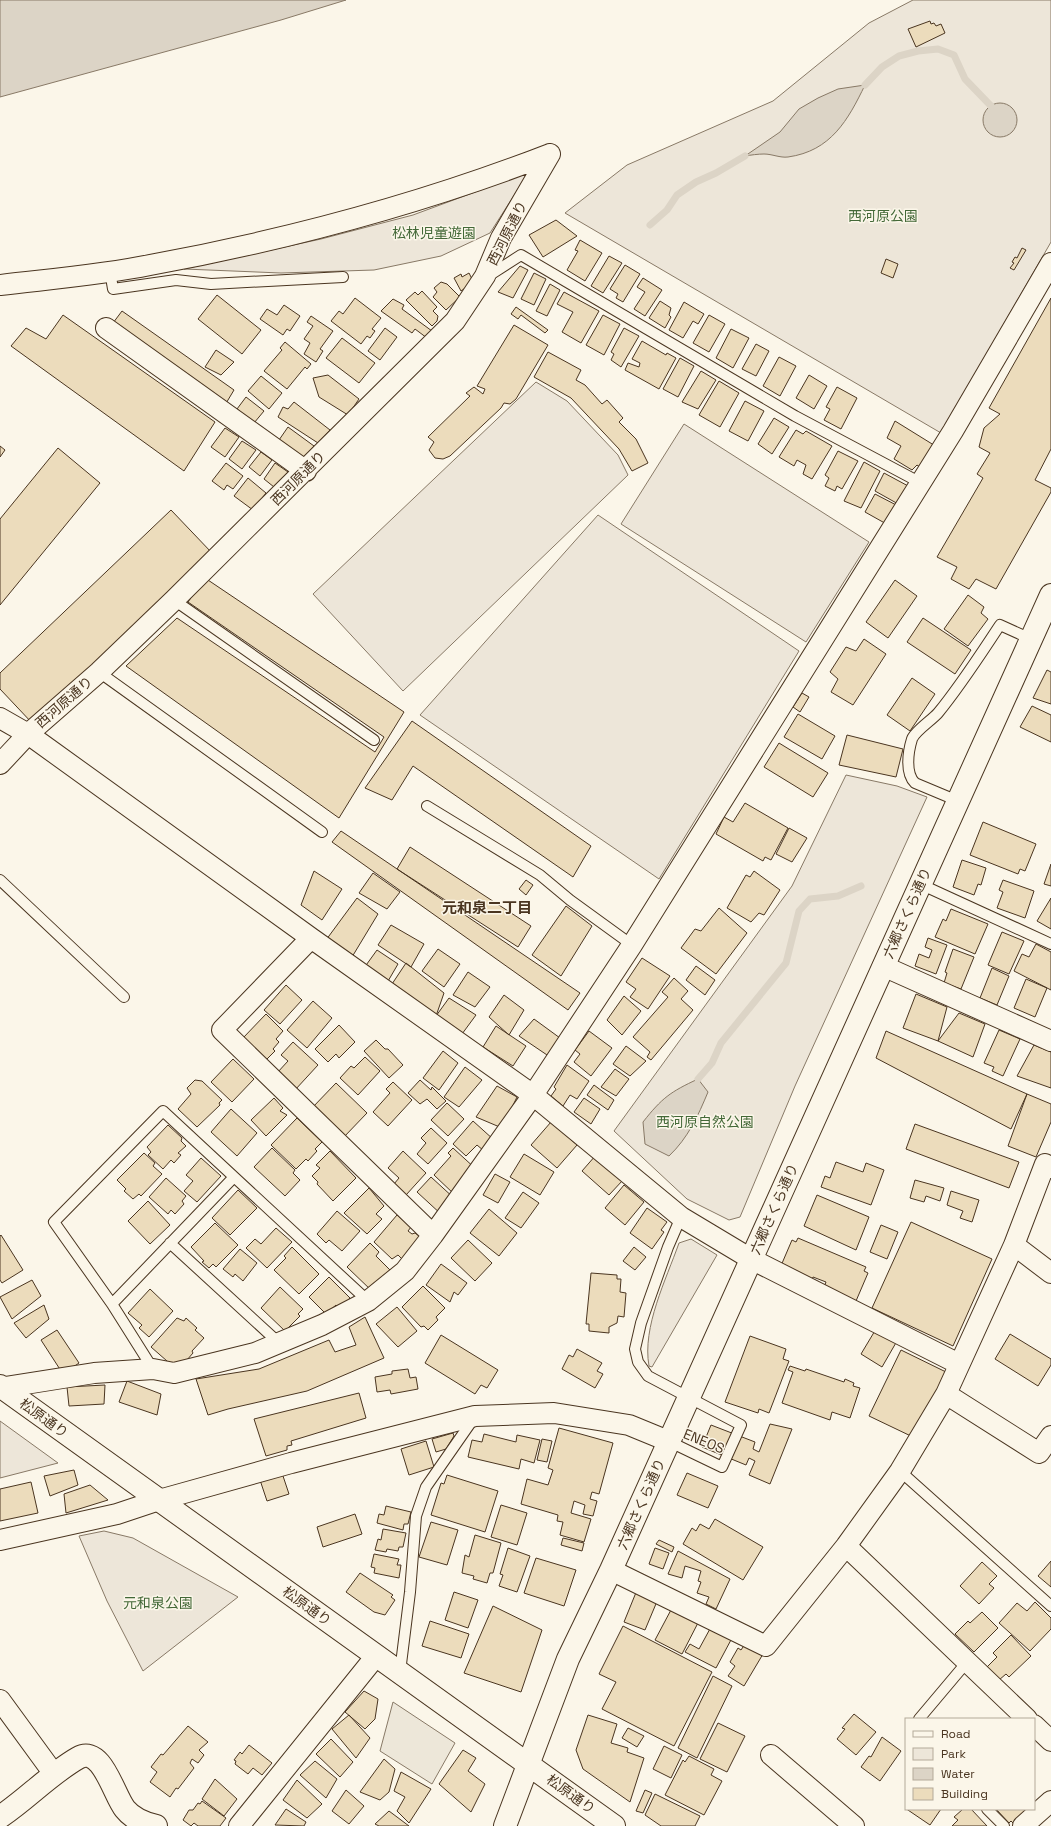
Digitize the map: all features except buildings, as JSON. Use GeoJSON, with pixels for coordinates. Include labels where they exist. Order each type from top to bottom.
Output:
{"type":"FeatureCollection","features":[{"type":"Feature","properties":{"kind":"main road","name":"六郷さくら通り"},"geometry":{"type":"LineString","coordinates":[[505,1826],[530,1764],[568,1659],[611,1570],[1031,639],[1050,602]]}},
{"type":"Feature","properties":{"kind":"main road","name":"松原通り"},"geometry":{"type":"LineString","coordinates":[[0,1387],[376,1656],[530,1764],[614,1826]]}},
{"type":"Feature","properties":{"kind":"main road"},"geometry":{"type":"LineString","coordinates":[[0,1817],[54,1774],[80,1757],[91,1756],[99,1761],[124,1808],[140,1821],[156,1826]]}},
{"type":"Feature","properties":{"kind":"street","name":"西河原通り"},"geometry":{"type":"LineString","coordinates":[[0,764],[28,734],[99,672],[174,600],[306,471],[455,321],[485,276],[501,238],[550,154],[485,179],[315,228],[224,250],[148,266],[110,271]]}},
{"type":"Feature","properties":{"kind":"street"},"geometry":{"type":"LineString","coordinates":[[0,1387],[45,1382],[94,1373],[153,1369],[174,1373],[255,1353],[322,1325],[368,1301],[406,1271],[533,1095],[632,944],[953,431],[1051,263]]}},
{"type":"Feature","properties":{"kind":"street"},"geometry":{"type":"LineString","coordinates":[[0,286],[110,271]]}},
{"type":"Feature","properties":{"kind":"street"},"geometry":{"type":"LineString","coordinates":[[106,328],[306,471]]}},
{"type":"Feature","properties":{"kind":"street"},"geometry":{"type":"LineString","coordinates":[[0,718],[28,734],[311,938],[533,1095],[681,1217],[751,1260],[960,1364]]}},
{"type":"Feature","properties":{"kind":"street"},"geometry":{"type":"LineString","coordinates":[[311,938],[222,1030],[433,1235]]}},
{"type":"Feature","properties":{"kind":"street"},"geometry":{"type":"LineString","coordinates":[[883,966],[1051,1041]]}},
{"type":"Feature","properties":{"kind":"street"},"geometry":{"type":"LineString","coordinates":[[611,1570],[766,1646],[846,1546],[900,1471],[946,1394],[1014,1245],[1045,1164],[1051,1168]]}},
{"type":"Feature","properties":{"kind":"street"},"geometry":{"type":"LineString","coordinates":[[1014,1245],[1051,1273]]}},
{"type":"Feature","properties":{"kind":"street"},"geometry":{"type":"LineString","coordinates":[[946,1394],[1040,1453],[1051,1436]]}},
{"type":"Feature","properties":{"kind":"street"},"geometry":{"type":"LineString","coordinates":[[0,1540],[117,1514],[159,1500],[291,1463],[475,1416],[554,1413],[629,1425],[668,1441]]}},
{"type":"Feature","properties":{"kind":"street"},"geometry":{"type":"LineString","coordinates":[[846,1546],[1026,1718]]}},
{"type":"Feature","properties":{"kind":"street"},"geometry":{"type":"LineString","coordinates":[[239,1826],[376,1656]]}},
{"type":"Feature","properties":{"kind":"street"},"geometry":{"type":"LineString","coordinates":[[0,1700],[54,1774]]}},
{"type":"Feature","properties":{"kind":"street"},"geometry":{"type":"LineString","coordinates":[[1035,1726],[1051,1741]]}},
{"type":"Feature","properties":{"kind":"street"},"geometry":{"type":"LineString","coordinates":[[771,1754],[854,1826]]}},
{"type":"Feature","properties":{"kind":"street"},"geometry":{"type":"LineString","coordinates":[[1023,1826],[1051,1801]]}},
{"type":"Feature","properties":{"kind":"lane"},"geometry":{"type":"LineString","coordinates":[[485,276],[493,274],[521,255],[796,416],[921,483]]}},
{"type":"Feature","properties":{"kind":"lane"},"geometry":{"type":"LineString","coordinates":[[110,271],[113,289],[176,280],[211,284],[344,277]]}},
{"type":"Feature","properties":{"kind":"lane"},"geometry":{"type":"LineString","coordinates":[[174,600],[374,740]]}},
{"type":"Feature","properties":{"kind":"lane"},"geometry":{"type":"LineString","coordinates":[[958,801],[915,783],[910,778],[908,766],[912,738],[937,714],[964,680],[1000,625],[1031,639]]}},
{"type":"Feature","properties":{"kind":"lane"},"geometry":{"type":"LineString","coordinates":[[99,672],[322,832]]}},
{"type":"Feature","properties":{"kind":"lane"},"geometry":{"type":"LineString","coordinates":[[427,806],[540,875],[570,900],[632,944]]}},
{"type":"Feature","properties":{"kind":"lane"},"geometry":{"type":"LineString","coordinates":[[0,880],[124,997]]}},
{"type":"Feature","properties":{"kind":"lane"},"geometry":{"type":"LineString","coordinates":[[920,884],[1051,944]]}},
{"type":"Feature","properties":{"kind":"lane"},"geometry":{"type":"LineString","coordinates":[[153,1369],[112,1304],[54,1222],[163,1111],[368,1301]]}},
{"type":"Feature","properties":{"kind":"lane"},"geometry":{"type":"LineString","coordinates":[[112,1304],[234,1177]]}},
{"type":"Feature","properties":{"kind":"lane"},"geometry":{"type":"LineString","coordinates":[[681,1217],[668,1247],[641,1323],[635,1349],[638,1362],[648,1376],[688,1398]]}},
{"type":"Feature","properties":{"kind":"lane"},"geometry":{"type":"LineString","coordinates":[[170,1243],[279,1343]]}},
{"type":"Feature","properties":{"kind":"lane","name":"ENEOS"},"geometry":{"type":"LineString","coordinates":[[668,1441],[722,1467],[741,1425],[688,1398]]}},
{"type":"Feature","properties":{"kind":"lane"},"geometry":{"type":"LineString","coordinates":[[400,1672],[410,1592],[416,1516],[426,1487],[475,1416]]}},
{"type":"Feature","properties":{"kind":"lane"},"geometry":{"type":"LineString","coordinates":[[900,1471],[1051,1606]]}},
{"type":"Feature","properties":{"kind":"lane"},"geometry":{"type":"LineString","coordinates":[[921,1718],[967,1662]]}},
{"type":"Feature","properties":{"kind":"lane"},"geometry":{"type":"LineString","coordinates":[[988,1810],[1004,1826]]}},
{"type":"Feature","properties":{"kind":"green space","name":"西河原公園"},"geometry":{"type":"Polygon","coordinates":[[[913,0],[1051,0],[1051,242],[941,433],[565,213],[627,165],[773,101],[869,23],[913,0]]]}},
{"type":"Feature","properties":{"kind":"green space","name":"松林児童遊園"},"geometry":{"type":"Polygon","coordinates":[[[529,172],[490,233],[441,256],[374,270],[281,273],[184,269],[321,239],[413,215],[529,172]]]}},
{"type":"Feature","properties":{"kind":"green space"},"geometry":{"type":"Polygon","coordinates":[[[536,382],[567,401],[618,455],[628,475],[403,691],[313,594],[536,382]]]}},
{"type":"Feature","properties":{"kind":"green space"},"geometry":{"type":"Polygon","coordinates":[[[684,424],[869,542],[806,642],[621,524],[684,424]]]}},
{"type":"Feature","properties":{"kind":"green space"},"geometry":{"type":"Polygon","coordinates":[[[598,515],[799,651],[659,879],[420,715],[598,515]]]}},
{"type":"Feature","properties":{"kind":"green space","name":"西河原自然公園"},"geometry":{"type":"Polygon","coordinates":[[[846,775],[897,786],[927,797],[795,1086],[740,1217],[729,1220],[687,1199],[614,1131],[792,886],[846,775]]]}},
{"type":"Feature","properties":{"kind":"green space"},"geometry":{"type":"Polygon","coordinates":[[[691,1239],[717,1255],[652,1367],[649,1366],[648,1351],[649,1336],[656,1304],[679,1243],[691,1239]]]}},
{"type":"Feature","properties":{"kind":"green space"},"geometry":{"type":"Polygon","coordinates":[[[0,1421],[58,1463],[0,1478],[0,1421]]]}},
{"type":"Feature","properties":{"kind":"green space","name":"元和泉公園"},"geometry":{"type":"Polygon","coordinates":[[[104,1531],[133,1538],[238,1597],[143,1671],[107,1601],[79,1536],[104,1531]]]}},
{"type":"Feature","properties":{"kind":"shaded area"},"geometry":{"type":"Polygon","coordinates":[[[393,1702],[455,1743],[432,1784],[380,1751],[393,1702]]]}},
{"type":"Feature","properties":{"kind":"water"},"geometry":{"type":"Polygon","coordinates":[[[0,0],[346,0],[281,20],[0,97],[0,0]]]}},
{"type":"Feature","properties":{"kind":"water"},"geometry":{"type":"Polygon","coordinates":[[[865,85],[845,122],[827,141],[816,148],[803,154],[788,157],[764,154],[745,156],[780,132],[799,109],[838,89],[865,85]]]}},
{"type":"Feature","properties":{"kind":"water"},"geometry":{"type":"Polygon","coordinates":[[[997,103],[1003,103],[1012,108],[1016,114],[1016,126],[1012,132],[1003,137],[997,137],[988,132],[983,123],[983,117],[988,108],[997,103]]]}},
{"type":"Feature","properties":{"kind":"water"},"geometry":{"type":"Polygon","coordinates":[[[698,1079],[708,1092],[696,1118],[682,1142],[669,1156],[645,1144],[643,1122],[667,1096],[698,1079]]]}},
{"type":"Feature","properties":{"kind":"waterway"},"geometry":{"type":"LineString","coordinates":[[865,85],[882,67],[899,56],[918,51],[938,49],[954,55],[965,79],[991,106]]}},
{"type":"Feature","properties":{"kind":"waterway"},"geometry":{"type":"LineString","coordinates":[[650,225],[667,210],[677,195],[696,182],[716,173],[745,156]]}},
{"type":"Feature","properties":{"kind":"waterway"},"geometry":{"type":"LineString","coordinates":[[698,1079],[712,1063],[721,1043],[786,963],[799,911],[810,899],[838,896],[861,886]]}},
{"type":"Feature","properties":{"kind":"district","name":"元和泉二丁目"},"geometry":{"type":"Point","coordinates":[487,907]}}]}
